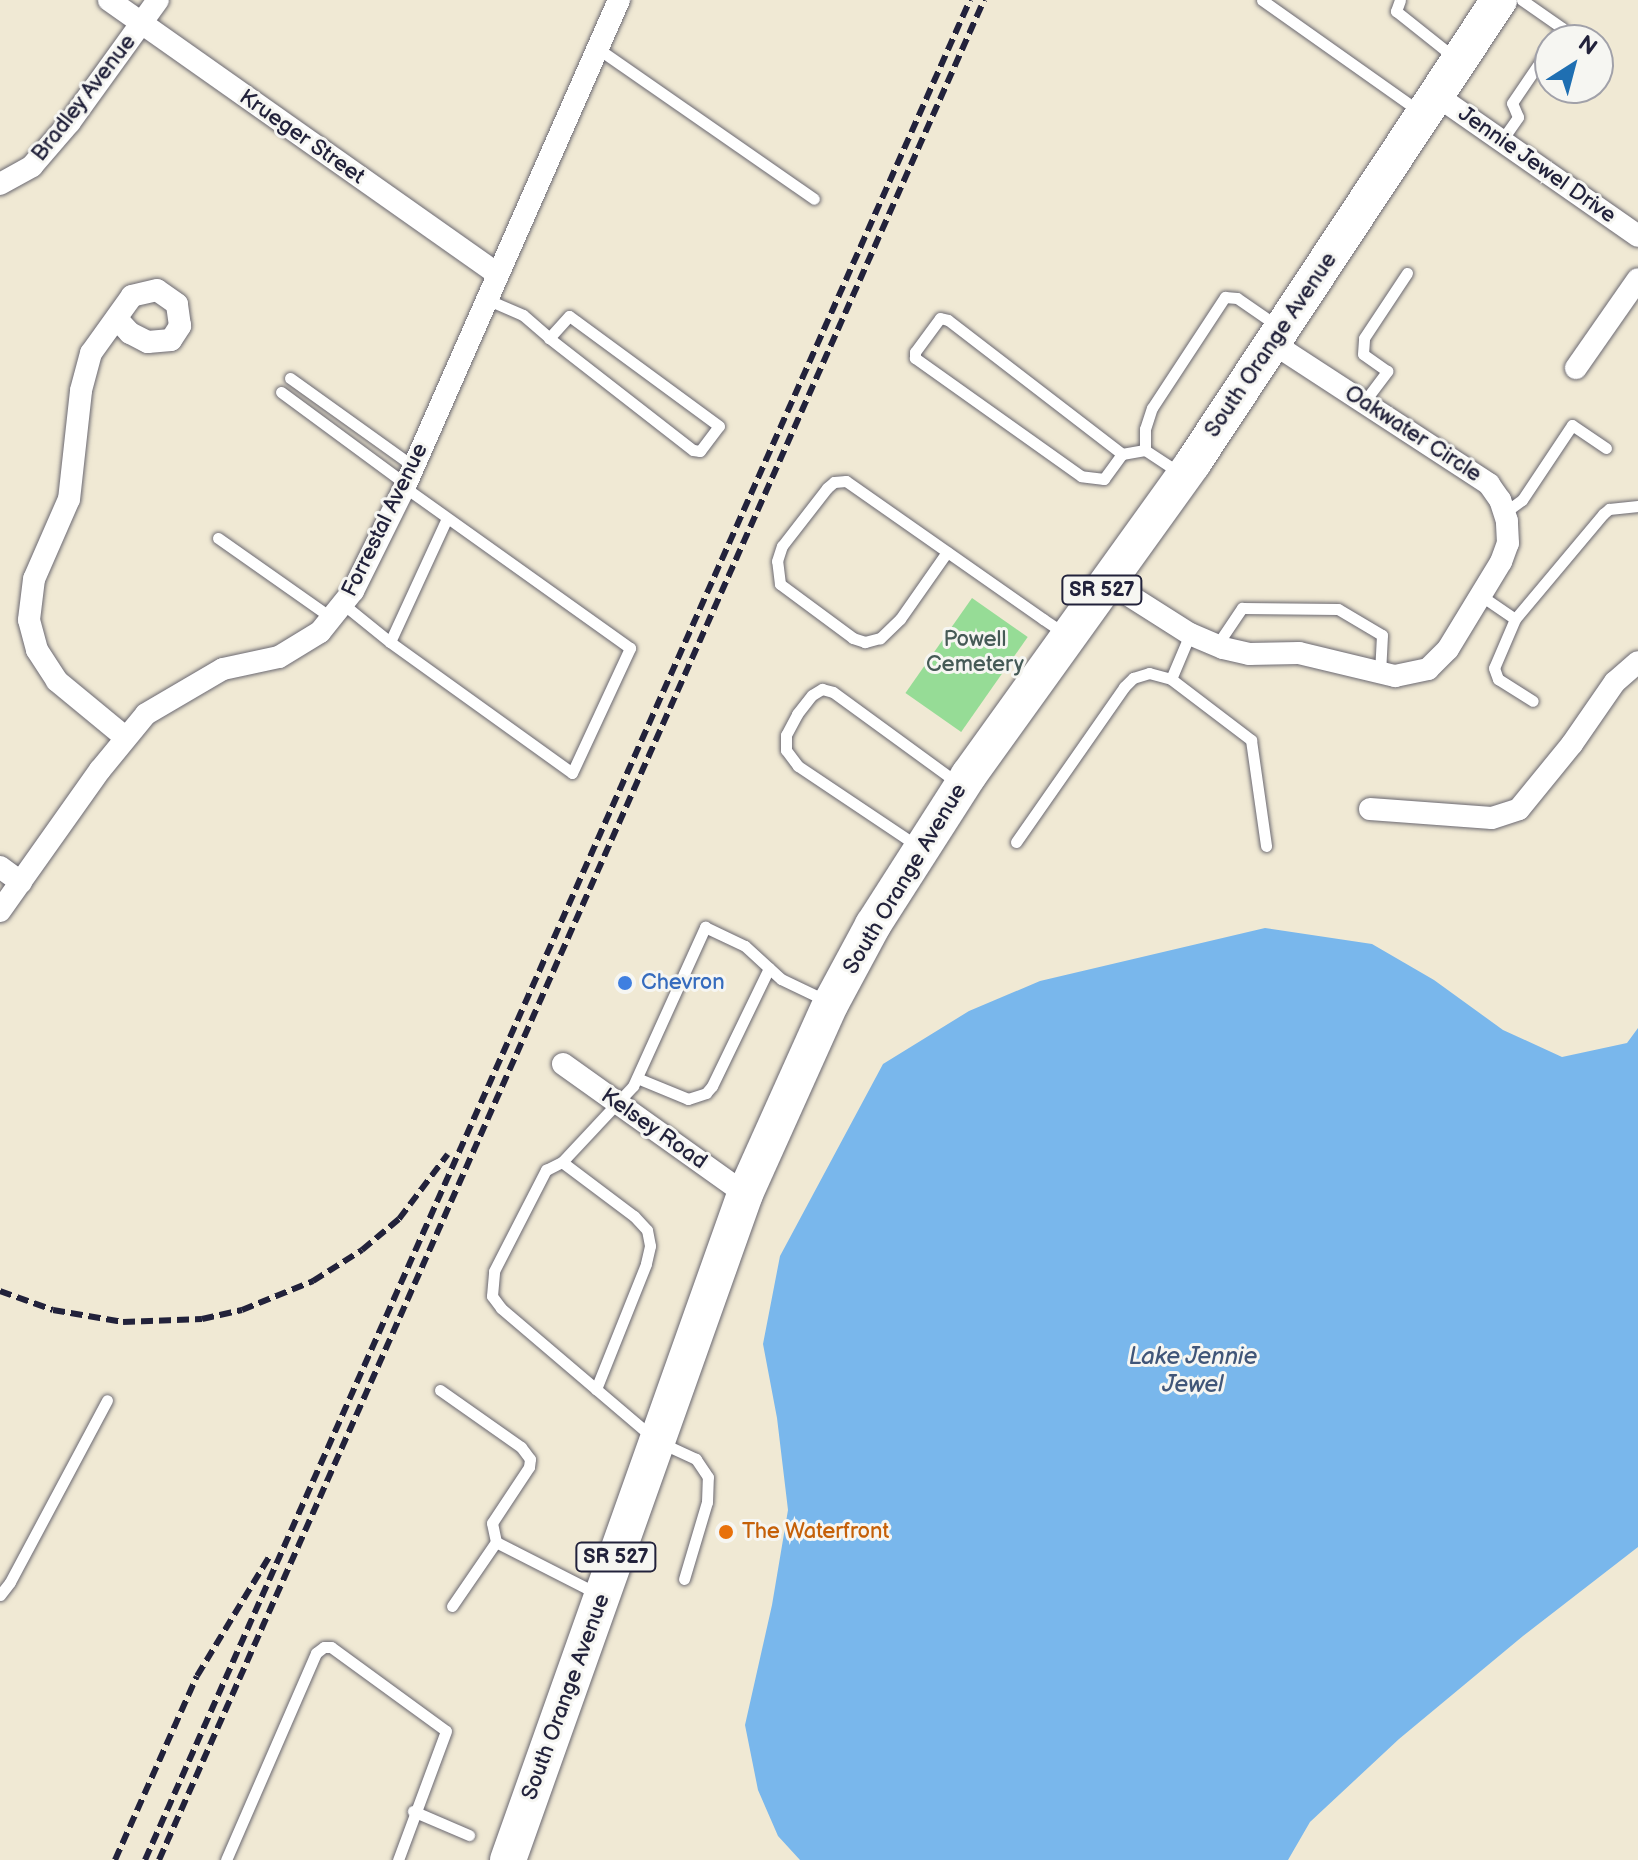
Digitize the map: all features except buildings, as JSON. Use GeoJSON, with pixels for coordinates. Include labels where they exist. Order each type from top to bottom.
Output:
{"type":"FeatureCollection","features":[{"type":"Feature","properties":{"kind":"main road","name":"South Orange Avenue"},"geometry":{"type":"LineString","coordinates":[[508,1860],[745,1194],[831,1003],[921,848],[962,786],[1183,475],[1499,0]]}},
{"type":"Feature","properties":{"kind":"street","name":"Krueger Street"},"geometry":{"type":"LineString","coordinates":[[109,0],[496,273]]}},
{"type":"Feature","properties":{"kind":"street","name":"Bradley Avenue"},"geometry":{"type":"LineString","coordinates":[[0,184],[32,166],[70,122],[158,0]]}},
{"type":"Feature","properties":{"kind":"street","name":"Forrestal Avenue"},"geometry":{"type":"LineString","coordinates":[[0,911],[125,737],[146,714],[223,669],[279,657],[320,632],[353,591],[408,479],[496,273],[619,0]]}},
{"type":"Feature","properties":{"kind":"street","name":"Jennie Jewel Drive"},"geometry":{"type":"LineString","coordinates":[[1430,105],[1502,140],[1638,236]]}},
{"type":"Feature","properties":{"kind":"street"},"geometry":{"type":"LineString","coordinates":[[1576,368],[1638,279]]}},
{"type":"Feature","properties":{"kind":"street"},"geometry":{"type":"LineString","coordinates":[[117,319],[91,353],[81,391],[69,499],[34,579],[29,620],[37,650],[57,681],[125,737]]}},
{"type":"Feature","properties":{"kind":"street","name":"Oakwater Circle"},"geometry":{"type":"LineString","coordinates":[[1277,336],[1364,402],[1489,484],[1504,513]]}},
{"type":"Feature","properties":{"kind":"street"},"geometry":{"type":"LineString","coordinates":[[1108,582],[1190,634],[1217,645],[1249,654],[1299,653],[1380,674],[1410,675],[1428,669],[1448,649],[1480,595],[1508,543],[1504,513]]}},
{"type":"Feature","properties":{"kind":"street"},"geometry":{"type":"LineString","coordinates":[[1370,809],[1492,818],[1519,809],[1572,744],[1615,682],[1638,662]]}},
{"type":"Feature","properties":{"kind":"street"},"geometry":{"type":"LineString","coordinates":[[0,867],[21,882]]}},
{"type":"Feature","properties":{"kind":"street","name":"Kelsey Road"},"geometry":{"type":"LineString","coordinates":[[563,1064],[745,1194]]}},
{"type":"Feature","properties":{"kind":"lane"},"geometry":{"type":"LineString","coordinates":[[1262,0],[1430,105]]}},
{"type":"Feature","properties":{"kind":"lane"},"geometry":{"type":"LineString","coordinates":[[1400,0],[1396,11],[1459,61]]}},
{"type":"Feature","properties":{"kind":"lane"},"geometry":{"type":"LineString","coordinates":[[1522,0],[1556,24]]}},
{"type":"Feature","properties":{"kind":"lane"},"geometry":{"type":"LineString","coordinates":[[597,48],[814,199]]}},
{"type":"Feature","properties":{"kind":"lane"},"geometry":{"type":"LineString","coordinates":[[1502,140],[1518,117],[1512,103],[1534,71]]}},
{"type":"Feature","properties":{"kind":"lane"},"geometry":{"type":"LineString","coordinates":[[1364,402],[1387,371],[1363,354],[1364,338],[1407,273]]}},
{"type":"Feature","properties":{"kind":"lane"},"geometry":{"type":"LineString","coordinates":[[1145,450],[1145,429],[1152,408],[1225,297],[1237,298],[1277,336]]}},
{"type":"Feature","properties":{"kind":"lane"},"geometry":{"type":"LineString","coordinates":[[485,298],[523,315],[549,338],[693,450],[700,451],[719,426],[569,316],[549,338]]}},
{"type":"Feature","properties":{"kind":"lane"},"geometry":{"type":"LineString","coordinates":[[1122,454],[948,320],[940,318],[915,352],[915,358],[1081,476],[1104,479],[1122,454],[1145,450],[1183,475]]}},
{"type":"Feature","properties":{"kind":"lane"},"geometry":{"type":"LineString","coordinates":[[218,538],[390,642],[572,773],[630,648],[447,518],[408,479],[290,378]]}},
{"type":"Feature","properties":{"kind":"lane"},"geometry":{"type":"LineString","coordinates":[[281,392],[408,479]]}},
{"type":"Feature","properties":{"kind":"lane"},"geometry":{"type":"LineString","coordinates":[[1504,513],[1522,500],[1572,425],[1606,448]]}},
{"type":"Feature","properties":{"kind":"lane"},"geometry":{"type":"LineString","coordinates":[[947,552],[900,619],[880,638],[865,642],[853,638],[780,584],[777,561],[782,546],[834,482],[846,481],[1068,637]]}},
{"type":"Feature","properties":{"kind":"lane"},"geometry":{"type":"LineString","coordinates":[[1533,701],[1498,679],[1494,668],[1515,619],[1603,514],[1609,509],[1638,506]]}},
{"type":"Feature","properties":{"kind":"lane"},"geometry":{"type":"LineString","coordinates":[[390,642],[447,518]]}},
{"type":"Feature","properties":{"kind":"lane"},"geometry":{"type":"LineString","coordinates":[[1480,595],[1515,619]]}},
{"type":"Feature","properties":{"kind":"lane"},"geometry":{"type":"LineString","coordinates":[[1217,645],[1242,608],[1338,609],[1382,635],[1380,674]]}},
{"type":"Feature","properties":{"kind":"lane"},"geometry":{"type":"LineString","coordinates":[[1171,679],[1190,634]]}},
{"type":"Feature","properties":{"kind":"lane"},"geometry":{"type":"LineString","coordinates":[[1016,842],[1133,678],[1149,673],[1171,679],[1251,740],[1266,846]]}},
{"type":"Feature","properties":{"kind":"lane"},"geometry":{"type":"LineString","coordinates":[[921,848],[798,766],[786,750],[786,735],[797,714],[812,695],[822,689],[833,692],[962,786]]}},
{"type":"Feature","properties":{"kind":"lane"},"geometry":{"type":"LineString","coordinates":[[684,1579],[707,1502],[708,1477],[696,1459],[657,1441],[501,1308],[492,1296],[494,1271],[546,1170],[562,1162],[637,1078],[705,927],[745,946],[781,979],[831,1003]]}},
{"type":"Feature","properties":{"kind":"lane"},"geometry":{"type":"LineString","coordinates":[[637,1078],[688,1099],[706,1093],[769,968]]}},
{"type":"Feature","properties":{"kind":"lane"},"geometry":{"type":"LineString","coordinates":[[562,1162],[634,1216],[647,1230],[650,1246],[646,1264],[596,1389]]}},
{"type":"Feature","properties":{"kind":"lane"},"geometry":{"type":"LineString","coordinates":[[440,1390],[521,1447],[530,1459],[529,1467],[492,1523],[496,1542],[452,1606]]}},
{"type":"Feature","properties":{"kind":"lane"},"geometry":{"type":"LineString","coordinates":[[0,1595],[10,1582],[107,1400]]}},
{"type":"Feature","properties":{"kind":"lane"},"geometry":{"type":"LineString","coordinates":[[496,1542],[602,1596]]}},
{"type":"Feature","properties":{"kind":"lane"},"geometry":{"type":"LineString","coordinates":[[226,1860],[316,1653],[324,1647],[331,1647],[446,1731],[413,1811],[401,1859]]}},
{"type":"Feature","properties":{"kind":"lane"},"geometry":{"type":"LineString","coordinates":[[413,1811],[469,1835]]}},
{"type":"Feature","properties":{"kind":"green space","name":"Powell Cemetery"},"geometry":{"type":"Polygon","coordinates":[[[972,598],[1028,637],[961,732],[905,693],[972,598]]]}},
{"type":"Feature","properties":{"kind":"water","name":"Lake Jennie Jewel"},"geometry":{"type":"Polygon","coordinates":[[[1265,928],[1372,944],[1434,980],[1503,1030],[1562,1057],[1627,1043],[1638,1028],[1638,1547],[1523,1636],[1399,1739],[1310,1822],[1288,1860],[800,1860],[778,1836],[758,1790],[745,1725],[772,1605],[788,1510],[777,1418],[763,1344],[780,1256],[883,1064],[969,1011],[1040,981],[1265,928]]]}},
{"type":"Feature","properties":{"kind":"railway"},"geometry":{"type":"LineString","coordinates":[[145,1860],[970,0]]}},
{"type":"Feature","properties":{"kind":"railway"},"geometry":{"type":"LineString","coordinates":[[159,1860],[984,0]]}},
{"type":"Feature","properties":{"kind":"railway"},"geometry":{"type":"LineString","coordinates":[[0,1291],[53,1310],[123,1322],[202,1319],[242,1310],[313,1281],[362,1250],[399,1219],[448,1154]]}},
{"type":"Feature","properties":{"kind":"railway"},"geometry":{"type":"LineString","coordinates":[[115,1860],[197,1676],[269,1557]]}},
{"type":"Feature","properties":{"kind":"place","name":"Chevron"},"geometry":{"type":"Point","coordinates":[625,983]}},
{"type":"Feature","properties":{"kind":"place","name":"The Waterfront"},"geometry":{"type":"Point","coordinates":[726,1532]}}]}
